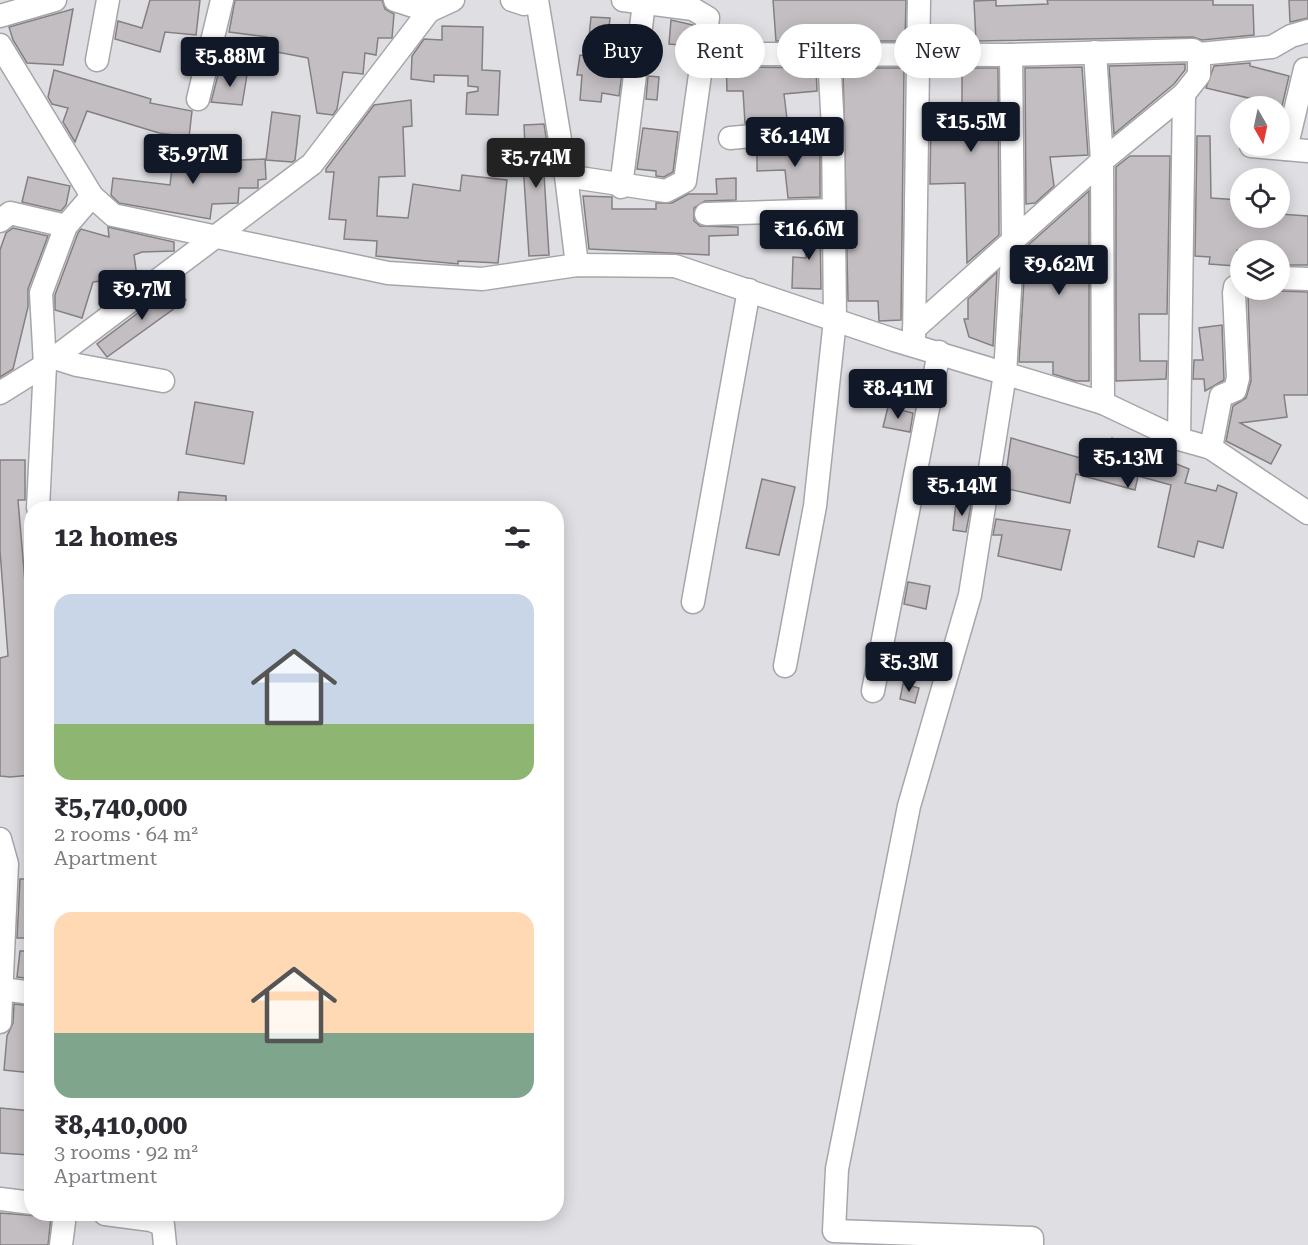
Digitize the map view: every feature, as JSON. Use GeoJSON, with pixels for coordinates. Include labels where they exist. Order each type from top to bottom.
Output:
{"type":"FeatureCollection","features":[{"type":"Feature","properties":{"kind":"street"},"geometry":{"type":"LineString","coordinates":[[0,15],[55,0]]}},
{"type":"Feature","properties":{"kind":"street"},"geometry":{"type":"LineString","coordinates":[[97,60],[108,0]]}},
{"type":"Feature","properties":{"kind":"street"},"geometry":{"type":"LineString","coordinates":[[198,99],[222,0]]}},
{"type":"Feature","properties":{"kind":"street"},"geometry":{"type":"LineString","coordinates":[[395,0],[429,10]]}},
{"type":"Feature","properties":{"kind":"street"},"geometry":{"type":"LineString","coordinates":[[0,393],[50,361],[312,164],[429,10],[453,0]]}},
{"type":"Feature","properties":{"kind":"street"},"geometry":{"type":"LineString","coordinates":[[512,0],[524,4],[536,0],[566,176],[577,265]]}},
{"type":"Feature","properties":{"kind":"street"},"geometry":{"type":"LineString","coordinates":[[919,0],[919,24]]}},
{"type":"Feature","properties":{"kind":"street"},"geometry":{"type":"LineString","coordinates":[[566,176],[621,187],[666,191],[685,181],[708,18],[693,9],[633,2],[621,187]]}},
{"type":"Feature","properties":{"kind":"street"},"geometry":{"type":"LineString","coordinates":[[981,54],[1192,50],[1199,54],[1272,47],[1291,36],[1308,31]]}},
{"type":"Feature","properties":{"kind":"street"},"geometry":{"type":"LineString","coordinates":[[0,45],[92,196],[113,215],[214,238],[400,273],[482,279],[577,265],[675,266],[836,320],[914,338],[939,352],[1103,403],[1179,439],[1210,448],[1308,513]]}},
{"type":"Feature","properties":{"kind":"street"},"geometry":{"type":"LineString","coordinates":[[1095,52],[1102,161],[1103,403]]}},
{"type":"Feature","properties":{"kind":"street"},"geometry":{"type":"LineString","coordinates":[[914,338],[1013,239],[1102,161],[1184,94],[1199,75],[1199,54]]}},
{"type":"Feature","properties":{"kind":"street"},"geometry":{"type":"LineString","coordinates":[[1011,55],[1013,239],[1005,374],[970,595],[909,806],[837,1168],[834,1231],[1032,1238],[1032,1245]]}},
{"type":"Feature","properties":{"kind":"street"},"geometry":{"type":"LineString","coordinates":[[1290,132],[1305,69]]}},
{"type":"Feature","properties":{"kind":"street"},"geometry":{"type":"LineString","coordinates":[[785,666],[815,506],[836,320],[834,129],[831,78]]}},
{"type":"Feature","properties":{"kind":"street"},"geometry":{"type":"LineString","coordinates":[[914,338],[919,78]]}},
{"type":"Feature","properties":{"kind":"street"},"geometry":{"type":"LineString","coordinates":[[1179,439],[1184,94]]}},
{"type":"Feature","properties":{"kind":"street"},"geometry":{"type":"LineString","coordinates":[[730,138],[834,129]]}},
{"type":"Feature","properties":{"kind":"street"},"geometry":{"type":"LineString","coordinates":[[1290,149],[1308,151]]}},
{"type":"Feature","properties":{"kind":"street"},"geometry":{"type":"LineString","coordinates":[[39,501],[50,361],[41,293],[66,226],[92,196]]}},
{"type":"Feature","properties":{"kind":"street"},"geometry":{"type":"LineString","coordinates":[[706,214],[834,210]]}},
{"type":"Feature","properties":{"kind":"street"},"geometry":{"type":"LineString","coordinates":[[0,221],[10,213],[66,226]]}},
{"type":"Feature","properties":{"kind":"street"},"geometry":{"type":"LineString","coordinates":[[1290,278],[1308,279]]}},
{"type":"Feature","properties":{"kind":"street"},"geometry":{"type":"LineString","coordinates":[[693,602],[749,290]]}},
{"type":"Feature","properties":{"kind":"street"},"geometry":{"type":"LineString","coordinates":[[1210,448],[1221,396],[1235,390],[1238,378],[1234,300]]}},
{"type":"Feature","properties":{"kind":"street"},"geometry":{"type":"LineString","coordinates":[[873,691],[939,352]]}},
{"type":"Feature","properties":{"kind":"street"},"geometry":{"type":"LineString","coordinates":[[50,361],[163,381]]}},
{"type":"Feature","properties":{"kind":"street"},"geometry":{"type":"LineString","coordinates":[[0,839],[7,864],[0,1022]]}},
{"type":"Feature","properties":{"kind":"street"},"geometry":{"type":"LineString","coordinates":[[2,989],[24,992]]}},
{"type":"Feature","properties":{"kind":"street"},"geometry":{"type":"LineString","coordinates":[[0,1199],[24,1202]]}},
{"type":"Feature","properties":{"kind":"street"},"geometry":{"type":"LineString","coordinates":[[61,1245],[64,1221]]}},
{"type":"Feature","properties":{"kind":"street"},"geometry":{"type":"LineString","coordinates":[[153,1221],[163,1225],[165,1245]]}},
{"type":"Feature","properties":{"kind":"building"},"geometry":{"type":"Polygon","coordinates":[[[150,0],[200,0],[196,35],[165,32],[160,52],[115,39],[118,21],[142,28],[150,0]]]}},
{"type":"Feature","properties":{"kind":"building"},"geometry":{"type":"Polygon","coordinates":[[[235,0],[382,0],[385,9],[394,14],[392,38],[378,38],[376,55],[365,53],[363,74],[343,72],[337,109],[333,115],[317,113],[308,58],[266,50],[267,37],[229,32],[235,0]]]}},
{"type":"Feature","properties":{"kind":"building"},"geometry":{"type":"Polygon","coordinates":[[[773,0],[906,0],[905,24],[894,24],[894,41],[882,41],[882,24],[777,24],[776,41],[773,0]]]}},
{"type":"Feature","properties":{"kind":"building"},"geometry":{"type":"Polygon","coordinates":[[[996,0],[996,6],[1048,4],[1047,0],[1213,0],[1213,5],[1253,5],[1254,35],[1202,40],[1193,37],[981,41],[981,24],[975,24],[974,1],[996,0]]]}},
{"type":"Feature","properties":{"kind":"building"},"geometry":{"type":"Polygon","coordinates":[[[1289,0],[1308,0],[1308,18],[1290,22],[1289,0]]]}},
{"type":"Feature","properties":{"kind":"building"},"geometry":{"type":"Polygon","coordinates":[[[73,9],[63,65],[27,63],[13,40],[9,27],[73,9]]]}},
{"type":"Feature","properties":{"kind":"building"},"geometry":{"type":"Polygon","coordinates":[[[591,17],[610,18],[609,24],[590,24],[591,17]]]}},
{"type":"Feature","properties":{"kind":"building"},"geometry":{"type":"Polygon","coordinates":[[[671,20],[689,24],[675,24],[675,45],[669,44],[671,20]]]}},
{"type":"Feature","properties":{"kind":"building"},"geometry":{"type":"Polygon","coordinates":[[[442,26],[483,27],[482,70],[500,71],[498,115],[466,114],[467,93],[478,91],[478,87],[468,86],[468,76],[434,75],[434,82],[411,79],[412,56],[424,39],[442,40],[442,26]]]}},
{"type":"Feature","properties":{"kind":"building"},"geometry":{"type":"Polygon","coordinates":[[[580,55],[582,55],[582,75],[577,75],[580,55]]]}},
{"type":"Feature","properties":{"kind":"building"},"geometry":{"type":"Polygon","coordinates":[[[1250,63],[1250,66],[1289,76],[1284,96],[1240,96],[1206,88],[1214,66],[1250,63]]]}},
{"type":"Feature","properties":{"kind":"building"},"geometry":{"type":"Polygon","coordinates":[[[1185,64],[1185,70],[1174,84],[1114,134],[1109,66],[1185,64]]]}},
{"type":"Feature","properties":{"kind":"building"},"geometry":{"type":"Polygon","coordinates":[[[765,67],[777,67],[777,78],[816,78],[817,91],[784,94],[787,119],[745,123],[743,91],[727,91],[727,78],[765,78],[765,67]]]}},
{"type":"Feature","properties":{"kind":"building"},"geometry":{"type":"Polygon","coordinates":[[[1082,67],[1088,155],[1050,157],[1054,186],[1035,203],[1026,204],[1025,68],[1082,67]]]}},
{"type":"Feature","properties":{"kind":"building"},"geometry":{"type":"Polygon","coordinates":[[[882,68],[894,68],[894,78],[904,78],[901,320],[879,321],[878,301],[848,301],[843,78],[882,78],[882,68]]]}},
{"type":"Feature","properties":{"kind":"building"},"geometry":{"type":"Polygon","coordinates":[[[981,68],[998,68],[999,235],[967,263],[965,183],[930,184],[931,116],[962,116],[962,78],[981,78],[981,68]]]}},
{"type":"Feature","properties":{"kind":"building"},"geometry":{"type":"Polygon","coordinates":[[[54,70],[151,99],[150,103],[192,111],[189,137],[159,133],[87,111],[75,142],[63,122],[68,108],[52,104],[48,97],[54,70]]]}},
{"type":"Feature","properties":{"kind":"building"},"geometry":{"type":"Polygon","coordinates":[[[219,71],[247,75],[242,105],[211,102],[219,71]]]}},
{"type":"Feature","properties":{"kind":"building"},"geometry":{"type":"Polygon","coordinates":[[[582,75],[582,78],[621,78],[619,96],[602,93],[601,102],[580,100],[582,75]]]}},
{"type":"Feature","properties":{"kind":"building"},"geometry":{"type":"Polygon","coordinates":[[[648,78],[659,78],[657,100],[646,99],[648,78]]]}},
{"type":"Feature","properties":{"kind":"building"},"geometry":{"type":"Polygon","coordinates":[[[411,100],[412,126],[403,127],[405,176],[379,177],[377,216],[408,218],[413,184],[460,191],[462,175],[507,180],[498,263],[458,261],[458,264],[376,256],[377,241],[344,239],[346,220],[329,219],[334,172],[326,172],[326,169],[374,105],[411,100]]]}},
{"type":"Feature","properties":{"kind":"building"},"geometry":{"type":"Polygon","coordinates":[[[272,112],[300,116],[295,160],[292,162],[266,160],[272,112]]]}},
{"type":"Feature","properties":{"kind":"building"},"geometry":{"type":"Polygon","coordinates":[[[544,124],[549,157],[543,158],[549,255],[529,256],[522,148],[525,147],[524,125],[544,124]]]}},
{"type":"Feature","properties":{"kind":"building"},"geometry":{"type":"Polygon","coordinates":[[[643,128],[678,132],[673,172],[664,177],[656,176],[656,171],[637,169],[643,128]]]}},
{"type":"Feature","properties":{"kind":"building"},"geometry":{"type":"Polygon","coordinates":[[[1197,136],[1210,136],[1211,198],[1230,199],[1230,228],[1290,228],[1290,215],[1308,216],[1308,265],[1290,265],[1290,240],[1230,240],[1230,266],[1209,264],[1210,257],[1195,256],[1197,136]]]}},
{"type":"Feature","properties":{"kind":"building"},"geometry":{"type":"Polygon","coordinates":[[[820,144],[820,197],[788,198],[785,170],[757,171],[757,149],[820,144]]]}},
{"type":"Feature","properties":{"kind":"building"},"geometry":{"type":"Polygon","coordinates":[[[174,151],[218,156],[217,161],[265,159],[266,179],[258,180],[258,188],[239,188],[238,203],[212,204],[210,219],[119,203],[111,195],[113,178],[170,185],[174,151]]]}},
{"type":"Feature","properties":{"kind":"building"},"geometry":{"type":"Polygon","coordinates":[[[1130,156],[1170,156],[1167,314],[1139,314],[1140,361],[1167,361],[1166,379],[1116,381],[1116,167],[1130,156]]]}},
{"type":"Feature","properties":{"kind":"building"},"geometry":{"type":"Polygon","coordinates":[[[28,177],[70,186],[66,205],[61,211],[22,202],[28,177]]]}},
{"type":"Feature","properties":{"kind":"building"},"geometry":{"type":"Polygon","coordinates":[[[736,178],[736,200],[705,201],[694,208],[694,221],[700,226],[738,227],[738,235],[709,236],[709,255],[589,249],[583,196],[612,197],[612,209],[656,209],[656,203],[672,203],[688,194],[717,194],[716,179],[736,178]]]}},
{"type":"Feature","properties":{"kind":"building"},"geometry":{"type":"Polygon","coordinates":[[[1089,191],[1089,381],[1076,381],[1053,374],[1053,362],[1019,362],[1026,247],[1089,191]]]}},
{"type":"Feature","properties":{"kind":"building"},"geometry":{"type":"Polygon","coordinates":[[[804,224],[820,224],[821,289],[792,288],[793,257],[806,258],[804,224]]]}},
{"type":"Feature","properties":{"kind":"building"},"geometry":{"type":"Polygon","coordinates":[[[108,227],[174,242],[174,251],[142,252],[134,255],[137,277],[93,282],[82,318],[55,310],[55,295],[78,233],[81,229],[109,237],[108,227]]]}},
{"type":"Feature","properties":{"kind":"building"},"geometry":{"type":"Polygon","coordinates":[[[13,228],[48,236],[28,289],[28,307],[13,369],[0,377],[0,250],[6,233],[13,228]]]}},
{"type":"Feature","properties":{"kind":"building"},"geometry":{"type":"Polygon","coordinates":[[[997,272],[993,346],[969,337],[964,319],[968,319],[968,299],[997,272]]]}},
{"type":"Feature","properties":{"kind":"building"},"geometry":{"type":"Polygon","coordinates":[[[175,285],[186,300],[107,357],[97,344],[175,285]]]}},
{"type":"Feature","properties":{"kind":"building"},"geometry":{"type":"Polygon","coordinates":[[[1290,291],[1308,292],[1308,395],[1284,395],[1287,417],[1240,423],[1281,445],[1271,464],[1226,441],[1233,406],[1246,398],[1251,381],[1248,300],[1290,300],[1290,291]]]}},
{"type":"Feature","properties":{"kind":"building"},"geometry":{"type":"Polygon","coordinates":[[[1222,325],[1224,380],[1205,391],[1204,379],[1193,379],[1194,360],[1203,360],[1199,328],[1222,325]]]}},
{"type":"Feature","properties":{"kind":"building"},"geometry":{"type":"Polygon","coordinates":[[[195,402],[253,412],[244,464],[186,454],[195,402]]]}},
{"type":"Feature","properties":{"kind":"building"},"geometry":{"type":"Polygon","coordinates":[[[888,407],[913,413],[910,432],[883,427],[888,407]]]}},
{"type":"Feature","properties":{"kind":"building"},"geometry":{"type":"Polygon","coordinates":[[[1011,438],[1105,465],[1112,438],[1189,469],[1185,483],[1216,491],[1218,485],[1237,493],[1223,548],[1198,541],[1194,557],[1158,547],[1171,485],[1138,476],[1135,490],[1076,474],[1070,503],[1004,488],[1011,438]]]}},
{"type":"Feature","properties":{"kind":"building"},"geometry":{"type":"Polygon","coordinates":[[[0,460],[25,460],[25,500],[18,500],[24,570],[24,776],[10,777],[0,776],[0,658],[8,656],[0,551],[0,460]]]}},
{"type":"Feature","properties":{"kind":"building"},"geometry":{"type":"Polygon","coordinates":[[[762,479],[795,487],[779,555],[746,548],[762,479]]]}},
{"type":"Feature","properties":{"kind":"building"},"geometry":{"type":"Polygon","coordinates":[[[179,492],[226,496],[226,501],[178,501],[179,492]]]}},
{"type":"Feature","properties":{"kind":"building"},"geometry":{"type":"Polygon","coordinates":[[[956,503],[971,505],[966,532],[953,530],[956,503]]]}},
{"type":"Feature","properties":{"kind":"building"},"geometry":{"type":"Polygon","coordinates":[[[996,519],[1070,530],[1061,570],[998,556],[1002,535],[993,535],[996,519]]]}},
{"type":"Feature","properties":{"kind":"building"},"geometry":{"type":"Polygon","coordinates":[[[908,582],[930,586],[926,609],[904,604],[908,582]]]}},
{"type":"Feature","properties":{"kind":"building"},"geometry":{"type":"Polygon","coordinates":[[[903,684],[919,688],[915,703],[900,699],[903,684]]]}},
{"type":"Feature","properties":{"kind":"building"},"geometry":{"type":"Polygon","coordinates":[[[20,879],[24,879],[24,938],[17,938],[20,879]]]}},
{"type":"Feature","properties":{"kind":"building"},"geometry":{"type":"Polygon","coordinates":[[[20,951],[24,951],[24,978],[17,977],[20,951]]]}},
{"type":"Feature","properties":{"kind":"building"},"geometry":{"type":"Polygon","coordinates":[[[14,1004],[24,1005],[24,1072],[4,1070],[7,1036],[13,1023],[14,1004]]]}},
{"type":"Feature","properties":{"kind":"building"},"geometry":{"type":"Polygon","coordinates":[[[0,1108],[24,1110],[24,1155],[0,1153],[0,1108]]]}},
{"type":"Feature","properties":{"kind":"building"},"geometry":{"type":"Polygon","coordinates":[[[0,1213],[24,1215],[24,1221],[51,1221],[48,1245],[0,1245],[0,1213]]]}}]}
